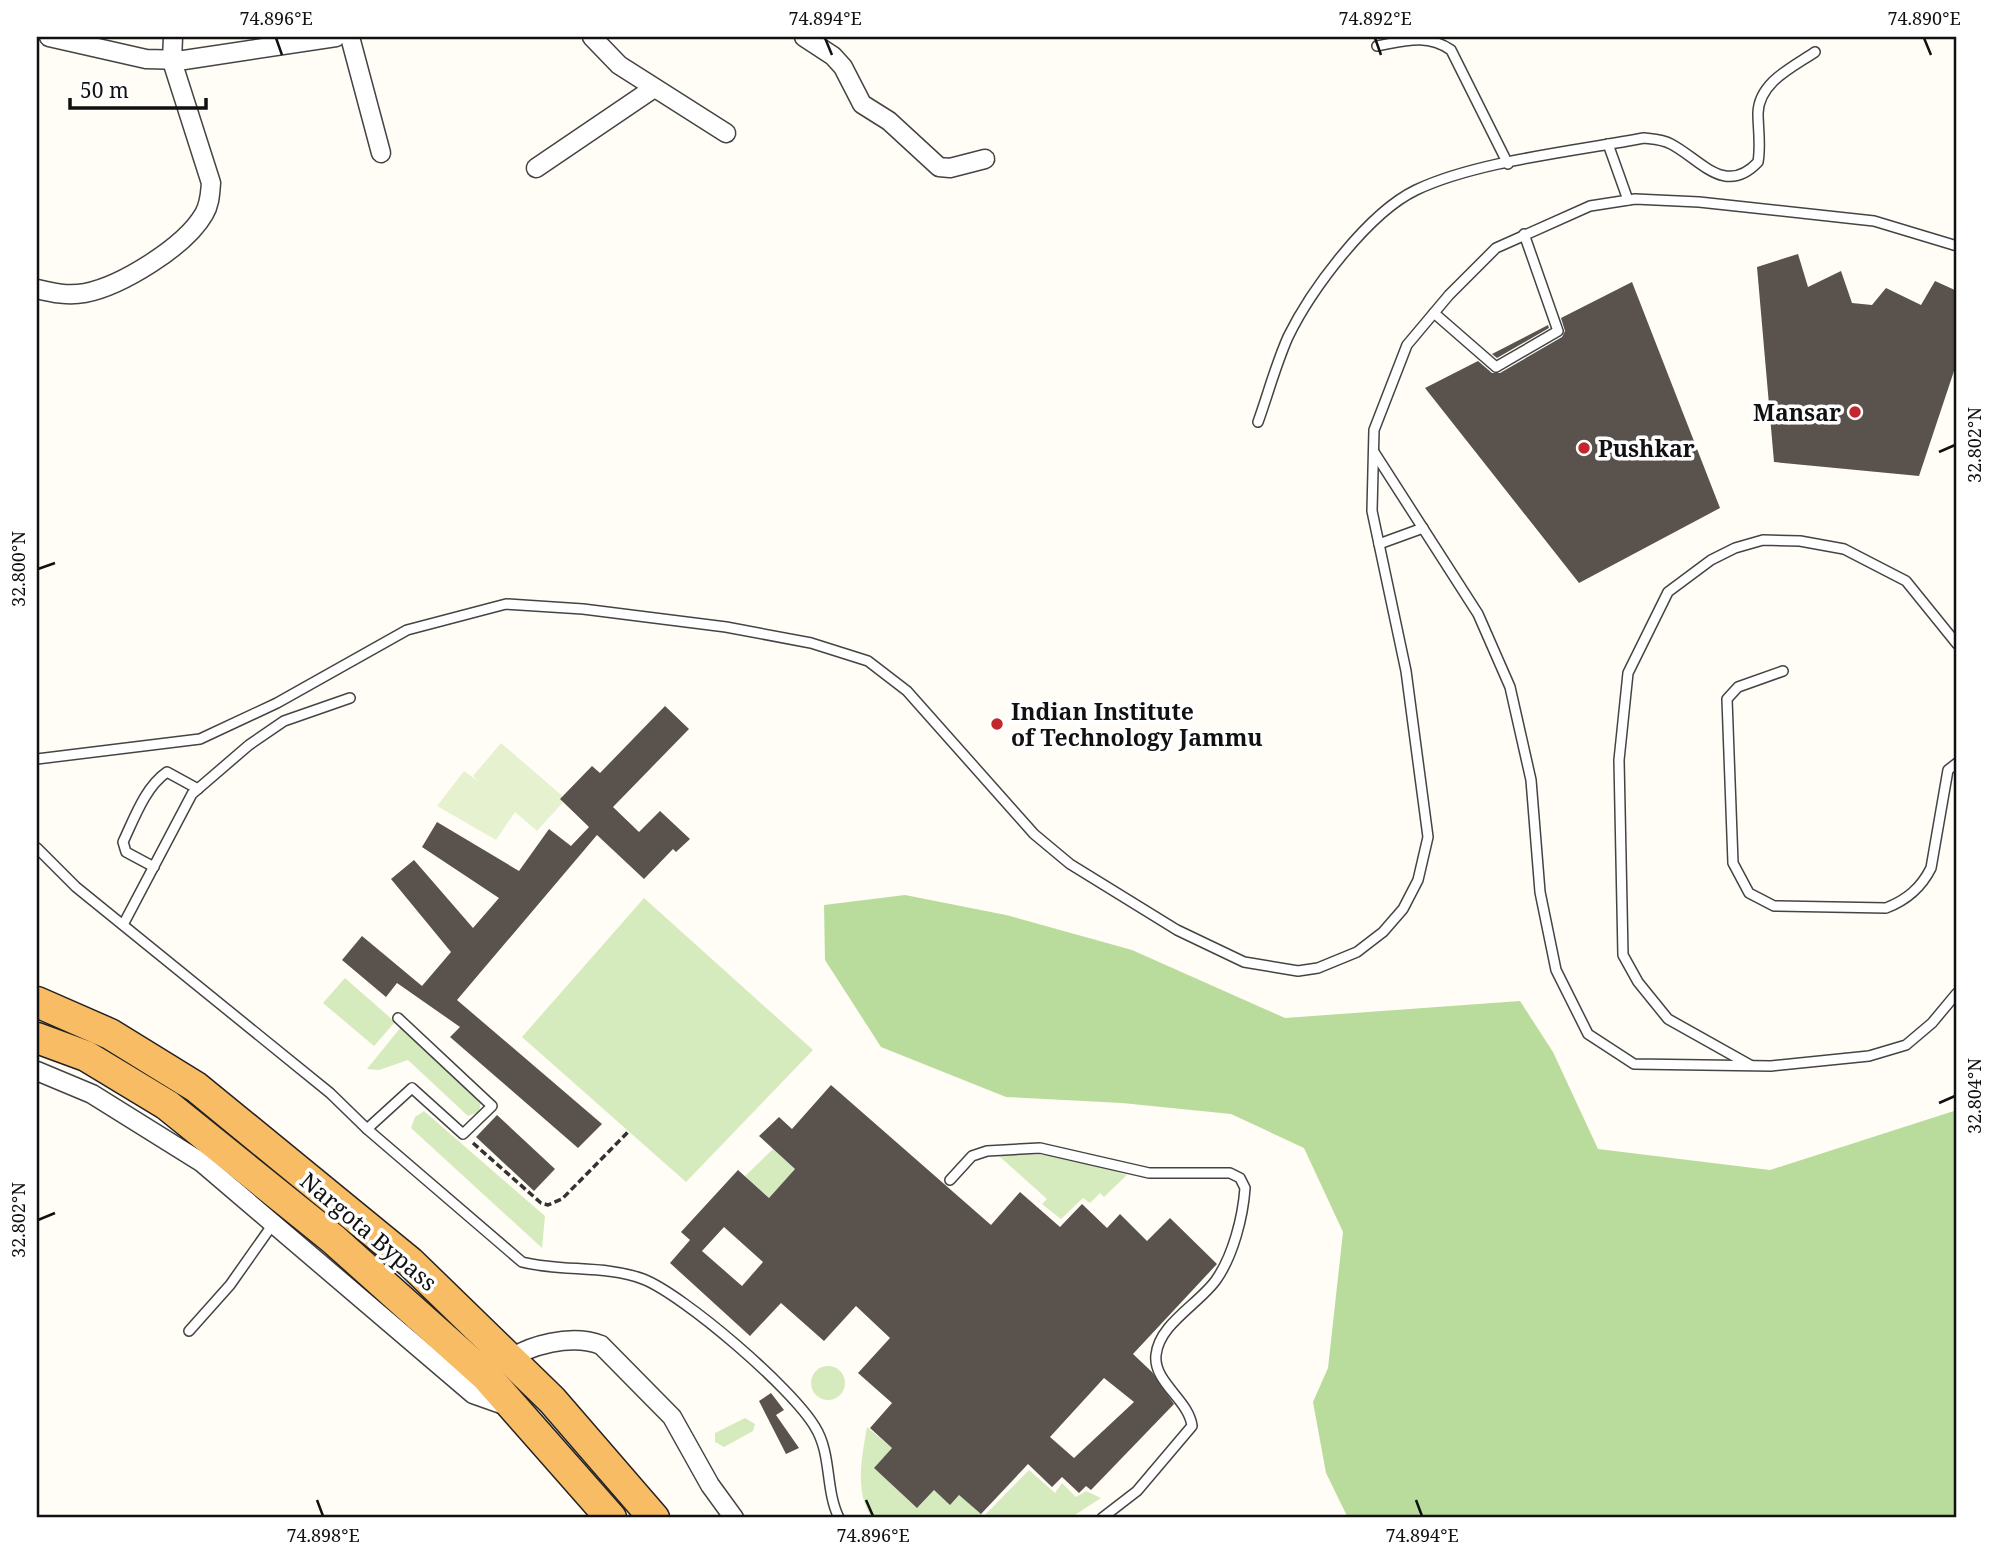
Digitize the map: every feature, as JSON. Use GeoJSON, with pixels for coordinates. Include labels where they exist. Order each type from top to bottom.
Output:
{"type":"FeatureCollection","features":[{"type":"Feature","properties":{"kind":"highway","name":"Nargota Bypass"},"geometry":{"type":"LineString","coordinates":[[37,1002],[110,1034],[197,1087],[410,1262],[552,1400],[654,1518]]}},
{"type":"Feature","properties":{"kind":"highway","name":"Nargota Bypass"},"geometry":{"type":"LineString","coordinates":[[37,1038],[86,1056],[167,1105],[333,1239],[486,1376],[611,1518]]}},
{"type":"Feature","properties":{"kind":"street"},"geometry":{"type":"LineString","coordinates":[[49,37],[146,59],[172,61],[336,37]]}},
{"type":"Feature","properties":{"kind":"street"},"geometry":{"type":"LineString","coordinates":[[37,289],[63,295],[86,293],[124,278],[163,254],[204,215],[210,201],[211,183],[172,61],[173,37]]}},
{"type":"Feature","properties":{"kind":"street"},"geometry":{"type":"LineString","coordinates":[[350,37],[380,153]]}},
{"type":"Feature","properties":{"kind":"street"},"geometry":{"type":"LineString","coordinates":[[592,37],[619,65],[726,133]]}},
{"type":"Feature","properties":{"kind":"street"},"geometry":{"type":"LineString","coordinates":[[804,37],[833,56],[844,68],[863,104],[896,127],[939,167],[950,168],[985,159]]}},
{"type":"Feature","properties":{"kind":"street"},"geometry":{"type":"LineString","coordinates":[[536,168],[654,88]]}},
{"type":"Feature","properties":{"kind":"street"},"geometry":{"type":"LineString","coordinates":[[37,1071],[92,1094],[201,1162],[472,1394],[524,1416]]}},
{"type":"Feature","properties":{"kind":"street"},"geometry":{"type":"LineString","coordinates":[[486,1376],[510,1359],[559,1342],[590,1341],[601,1345],[672,1417],[710,1486],[734,1518]]}},
{"type":"Feature","properties":{"kind":"lane"},"geometry":{"type":"LineString","coordinates":[[1377,46],[1419,38],[1438,41],[1451,50],[1508,164]]}},
{"type":"Feature","properties":{"kind":"lane"},"geometry":{"type":"LineString","coordinates":[[1258,422],[1289,337],[1325,277],[1366,228],[1415,191],[1465,174],[1508,164],[1644,138],[1661,140],[1717,174],[1742,174],[1758,162],[1758,110],[1762,92],[1773,81],[1815,52]]}},
{"type":"Feature","properties":{"kind":"lane"},"geometry":{"type":"LineString","coordinates":[[1608,144],[1629,200]]}},
{"type":"Feature","properties":{"kind":"lane"},"geometry":{"type":"LineString","coordinates":[[38,761],[200,739],[276,703],[407,630],[506,604],[583,609],[726,627],[811,643],[868,661],[907,691],[1034,834],[1070,864],[1177,930],[1244,962],[1298,971],[1318,968],[1357,951],[1383,932],[1402,909],[1418,880],[1428,837],[1406,671],[1372,510],[1374,430],[1407,345],[1434,313],[1496,248],[1590,206],[1629,200],[1699,202],[1874,221],[1957,246]]}},
{"type":"Feature","properties":{"kind":"lane"},"geometry":{"type":"LineString","coordinates":[[1434,313],[1496,367],[1558,331],[1524,234]]}},
{"type":"Feature","properties":{"kind":"lane"},"geometry":{"type":"LineString","coordinates":[[1374,450],[1478,614],[1510,687],[1531,780],[1540,892],[1556,970],[1588,1034],[1634,1064],[1752,1066],[1869,1056],[1906,1045],[1932,1023],[1957,993]]}},
{"type":"Feature","properties":{"kind":"lane"},"geometry":{"type":"LineString","coordinates":[[1379,544],[1423,528]]}},
{"type":"Feature","properties":{"kind":"lane"},"geometry":{"type":"LineString","coordinates":[[1752,1066],[1668,1019],[1638,982],[1623,955],[1619,760],[1628,673],[1650,624],[1668,592],[1711,560],[1735,548],[1763,540],[1800,541],[1844,549],[1906,581],[1957,644]]}},
{"type":"Feature","properties":{"kind":"lane"},"geometry":{"type":"LineString","coordinates":[[1783,671],[1738,687],[1727,699],[1733,863],[1749,893],[1774,906],[1886,908],[1911,894],[1924,882],[1931,868],[1948,770],[1957,763]]}},
{"type":"Feature","properties":{"kind":"lane"},"geometry":{"type":"LineString","coordinates":[[124,923],[192,794],[249,745],[284,721],[350,698]]}},
{"type":"Feature","properties":{"kind":"lane"},"geometry":{"type":"LineString","coordinates":[[154,867],[126,852],[123,842],[144,799],[159,778],[167,772],[198,789]]}},
{"type":"Feature","properties":{"kind":"lane"},"geometry":{"type":"LineString","coordinates":[[37,848],[76,887],[124,923],[330,1093],[367,1129],[523,1262],[549,1269],[617,1273],[643,1279],[670,1293],[780,1383],[815,1426],[822,1441],[832,1503],[839,1518]]}},
{"type":"Feature","properties":{"kind":"lane"},"geometry":{"type":"LineString","coordinates":[[367,1129],[412,1088],[463,1134],[492,1106],[398,1018]]}},
{"type":"Feature","properties":{"kind":"lane"},"geometry":{"type":"LineString","coordinates":[[950,1180],[972,1156],[987,1151],[1040,1148],[1149,1172],[1230,1173],[1240,1178],[1245,1188],[1225,1266],[1215,1282],[1171,1326],[1155,1357],[1160,1373],[1186,1408],[1192,1426],[1137,1491],[1102,1518]]}},
{"type":"Feature","properties":{"kind":"lane"},"geometry":{"type":"LineString","coordinates":[[189,1331],[230,1285],[273,1224]]}},
{"type":"Feature","properties":{"kind":"path"},"geometry":{"type":"LineString","coordinates":[[472,1141],[541,1203],[548,1205],[562,1199],[629,1131]]}},
{"type":"Feature","properties":{"kind":"green space"},"geometry":{"type":"Polygon","coordinates":[[[501,743],[566,799],[537,831],[515,812],[496,840],[437,806],[464,771],[479,782],[473,776],[501,743]]]}},
{"type":"Feature","properties":{"kind":"green space"},"geometry":{"type":"Polygon","coordinates":[[[905,895],[1006,915],[1132,950],[1285,1018],[1520,1001],[1553,1052],[1598,1149],[1770,1170],[1957,1110],[1957,1518],[1348,1518],[1326,1473],[1313,1402],[1328,1368],[1343,1232],[1304,1148],[1231,1114],[1122,1103],[1006,1097],[881,1047],[825,960],[824,905],[905,895]]]}},
{"type":"Feature","properties":{"kind":"green space"},"geometry":{"type":"Polygon","coordinates":[[[644,898],[813,1050],[686,1182],[522,1037],[644,898]]]}},
{"type":"Feature","properties":{"kind":"green space"},"geometry":{"type":"Polygon","coordinates":[[[345,978],[395,1022],[374,1046],[323,1003],[345,978]]]}},
{"type":"Feature","properties":{"kind":"green space"},"geometry":{"type":"Polygon","coordinates":[[[401,1027],[481,1100],[479,1112],[468,1116],[408,1060],[379,1070],[367,1069],[401,1027]]]}},
{"type":"Feature","properties":{"kind":"green space"},"geometry":{"type":"Polygon","coordinates":[[[424,1111],[545,1216],[542,1248],[411,1128],[415,1117],[424,1111]]]}},
{"type":"Feature","properties":{"kind":"green space"},"geometry":{"type":"Polygon","coordinates":[[[773,1149],[795,1169],[769,1198],[745,1176],[773,1149]]]}},
{"type":"Feature","properties":{"kind":"green space"},"geometry":{"type":"Polygon","coordinates":[[[999,1156],[1068,1156],[1127,1175],[1104,1197],[1100,1193],[1090,1203],[1083,1198],[1061,1219],[1042,1204],[1047,1199],[999,1156]]]}},
{"type":"Feature","properties":{"kind":"green space"},"geometry":{"type":"Polygon","coordinates":[[[828,1366],[840,1371],[845,1383],[840,1395],[828,1400],[816,1395],[811,1383],[816,1371],[828,1366]]]}},
{"type":"Feature","properties":{"kind":"green space"},"geometry":{"type":"Polygon","coordinates":[[[745,1418],[755,1424],[753,1431],[724,1447],[715,1442],[715,1433],[745,1418]]]}},
{"type":"Feature","properties":{"kind":"green space"},"geometry":{"type":"Polygon","coordinates":[[[867,1427],[892,1448],[874,1468],[917,1508],[934,1490],[950,1504],[959,1495],[984,1516],[1029,1470],[1055,1493],[1062,1483],[1076,1497],[1086,1491],[1101,1498],[1070,1518],[872,1518],[866,1508],[861,1485],[867,1427]]]}},
{"type":"Feature","properties":{"kind":"building","name":"Mansar"},"geometry":{"type":"Polygon","coordinates":[[[1798,254],[1808,287],[1841,271],[1852,303],[1872,305],[1886,288],[1921,305],[1935,281],[1957,291],[1957,362],[1919,476],[1774,462],[1757,267],[1798,254]]]}},
{"type":"Feature","properties":{"kind":"building","name":"Pushkar"},"geometry":{"type":"Polygon","coordinates":[[[1632,282],[1720,508],[1579,583],[1425,388],[1478,361],[1492,373],[1500,373],[1562,337],[1565,331],[1561,318],[1632,282]]]}},
{"type":"Feature","properties":{"kind":"building"},"geometry":{"type":"Polygon","coordinates":[[[1548,325],[1549,328],[1497,358],[1492,354],[1548,325]]]}},
{"type":"Feature","properties":{"kind":"building"},"geometry":{"type":"Polygon","coordinates":[[[665,706],[689,729],[613,807],[639,832],[660,811],[690,839],[676,852],[673,849],[644,879],[597,835],[457,1000],[602,1124],[578,1148],[450,1037],[460,1027],[397,983],[386,997],[342,960],[362,936],[422,986],[451,952],[391,879],[414,860],[473,928],[499,898],[422,847],[437,822],[519,871],[549,829],[571,846],[589,827],[560,799],[592,766],[600,773],[665,706]]]}},
{"type":"Feature","properties":{"kind":"building"},"geometry":{"type":"Polygon","coordinates":[[[831,1085],[991,1225],[1020,1192],[1060,1227],[1082,1204],[1107,1228],[1120,1214],[1147,1241],[1170,1218],[1217,1264],[1133,1354],[1152,1372],[1174,1404],[1091,1490],[1086,1486],[1079,1493],[1062,1477],[1052,1487],[1028,1464],[981,1514],[959,1495],[950,1505],[934,1490],[917,1508],[874,1468],[892,1448],[870,1428],[892,1403],[858,1373],[890,1338],[856,1306],[824,1341],[781,1303],[750,1336],[670,1263],[690,1240],[681,1232],[738,1170],[769,1198],[795,1169],[759,1136],[779,1117],[792,1129],[831,1085]],[[724,1227],[702,1251],[742,1286],[763,1262],[724,1227]],[[1104,1378],[1050,1437],[1074,1458],[1134,1402],[1104,1378]]]}},
{"type":"Feature","properties":{"kind":"building"},"geometry":{"type":"Polygon","coordinates":[[[497,1115],[555,1169],[534,1191],[476,1137],[497,1115]]]}},
{"type":"Feature","properties":{"kind":"building"},"geometry":{"type":"Polygon","coordinates":[[[771,1393],[784,1410],[776,1415],[799,1448],[786,1454],[759,1401],[771,1393]]]}},
{"type":"Feature","properties":{"kind":"place","name":"Mansar"},"geometry":{"type":"Point","coordinates":[1855,412]}},
{"type":"Feature","properties":{"kind":"place","name":"Pushkar"},"geometry":{"type":"Point","coordinates":[1584,448]}},
{"type":"Feature","properties":{"kind":"place","name":"Indian Institute of Technology Jammu"},"geometry":{"type":"Point","coordinates":[997,724]}}]}
